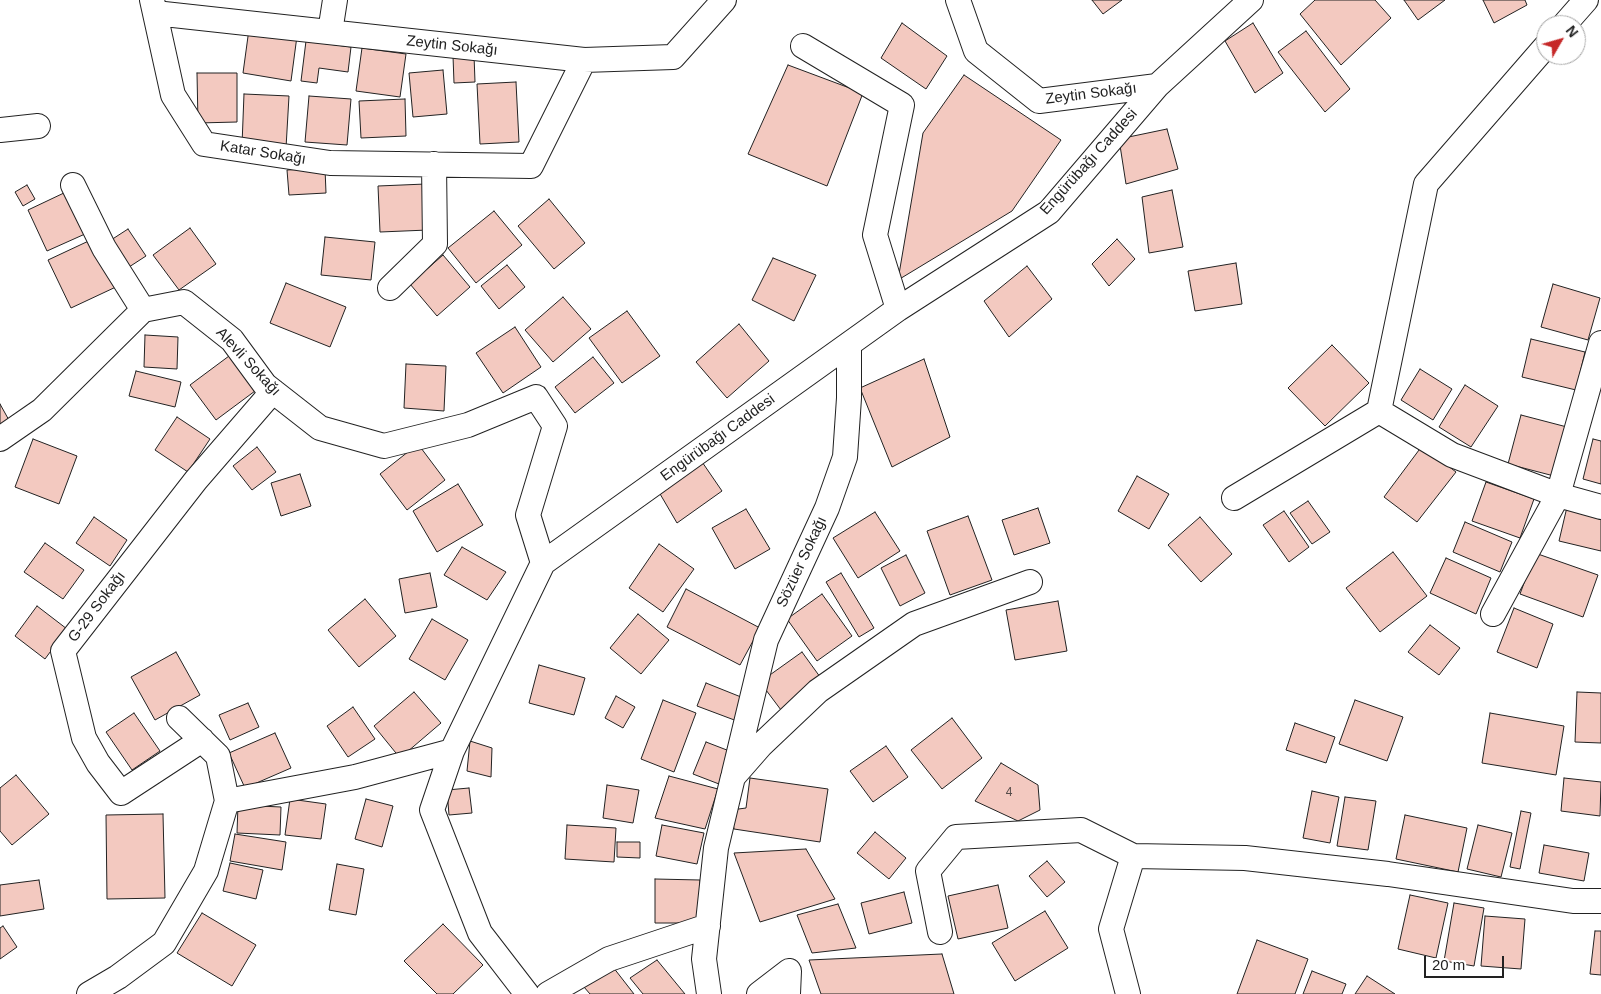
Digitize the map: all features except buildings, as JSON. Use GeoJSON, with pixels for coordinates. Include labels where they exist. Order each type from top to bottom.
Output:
{"type":"FeatureCollection","features":[{"type":"Feature","properties":{"kind":"street"},"geometry":{"type":"LineString","coordinates":[[330,32],[335,0]]}},
{"type":"Feature","properties":{"kind":"street","name":"Zeytin Sokağı"},"geometry":{"type":"LineString","coordinates":[[153,6],[330,32],[584,60],[673,58],[724,0]]}},
{"type":"Feature","properties":{"kind":"street","name":"Zeytin Sokağı"},"geometry":{"type":"LineString","coordinates":[[958,0],[976,51],[1039,101],[1157,86]]}},
{"type":"Feature","properties":{"kind":"street","name":"Engürübağı Caddesi"},"geometry":{"type":"LineString","coordinates":[[527,994],[480,933],[432,810],[452,751],[543,564],[898,309],[1049,212],[1157,86],[1251,0]]}},
{"type":"Feature","properties":{"kind":"street"},"geometry":{"type":"LineString","coordinates":[[1573,15],[1586,0]]}},
{"type":"Feature","properties":{"kind":"street","name":"Katar Sokağı"},"geometry":{"type":"LineString","coordinates":[[153,6],[173,95],[204,144],[330,163],[531,166],[584,60]]}},
{"type":"Feature","properties":{"kind":"street"},"geometry":{"type":"LineString","coordinates":[[803,46],[902,105],[875,235],[898,309]]}},
{"type":"Feature","properties":{"kind":"street"},"geometry":{"type":"LineString","coordinates":[[1234,498],[1380,411],[1426,184],[1536,58]]}},
{"type":"Feature","properties":{"kind":"street"},"geometry":{"type":"LineString","coordinates":[[0,130],[38,126]]}},
{"type":"Feature","properties":{"kind":"street"},"geometry":{"type":"LineString","coordinates":[[390,288],[435,244],[434,164]]}},
{"type":"Feature","properties":{"kind":"street"},"geometry":{"type":"LineString","coordinates":[[0,439],[42,410],[143,310],[104,248],[73,185]]}},
{"type":"Feature","properties":{"kind":"street","name":"Alevli Sokağı"},"geometry":{"type":"LineString","coordinates":[[143,310],[184,302],[232,340],[265,385],[320,428],[384,446],[468,425],[536,397],[555,426],[528,515],[543,564]]}},
{"type":"Feature","properties":{"kind":"street"},"geometry":{"type":"LineString","coordinates":[[1493,614],[1558,495],[1601,343]]}},
{"type":"Feature","properties":{"kind":"street","name":"Sözüer Sokağı"},"geometry":{"type":"LineString","coordinates":[[709,994],[704,959],[716,848],[766,640],[827,508],[845,457],[849,398],[849,344]]}},
{"type":"Feature","properties":{"kind":"street","name":"G-29 Sokağı"},"geometry":{"type":"LineString","coordinates":[[202,740],[121,793],[98,764],[84,738],[63,651],[196,480],[273,392]]}},
{"type":"Feature","properties":{"kind":"street"},"geometry":{"type":"LineString","coordinates":[[1380,411],[1452,455],[1558,495],[1601,507]]}},
{"type":"Feature","properties":{"kind":"street"},"geometry":{"type":"LineString","coordinates":[[733,777],[761,745],[818,691],[914,624],[1030,582]]}},
{"type":"Feature","properties":{"kind":"street"},"geometry":{"type":"LineString","coordinates":[[89,994],[118,977],[164,943],[206,871],[227,801],[218,756],[178,718]]}},
{"type":"Feature","properties":{"kind":"street"},"geometry":{"type":"LineString","coordinates":[[227,801],[355,778],[452,751]]}},
{"type":"Feature","properties":{"kind":"street"},"geometry":{"type":"LineString","coordinates":[[940,932],[928,871],[956,837],[1081,830],[1133,856],[1245,858],[1388,874],[1573,901],[1601,901]]}},
{"type":"Feature","properties":{"kind":"street"},"geometry":{"type":"LineString","coordinates":[[1128,994],[1111,929],[1133,856]]}},
{"type":"Feature","properties":{"kind":"street"},"geometry":{"type":"LineString","coordinates":[[548,994],[609,958],[708,926]]}},
{"type":"Feature","properties":{"kind":"street"},"geometry":{"type":"LineString","coordinates":[[759,994],[789,971],[788,994]]}}]}
